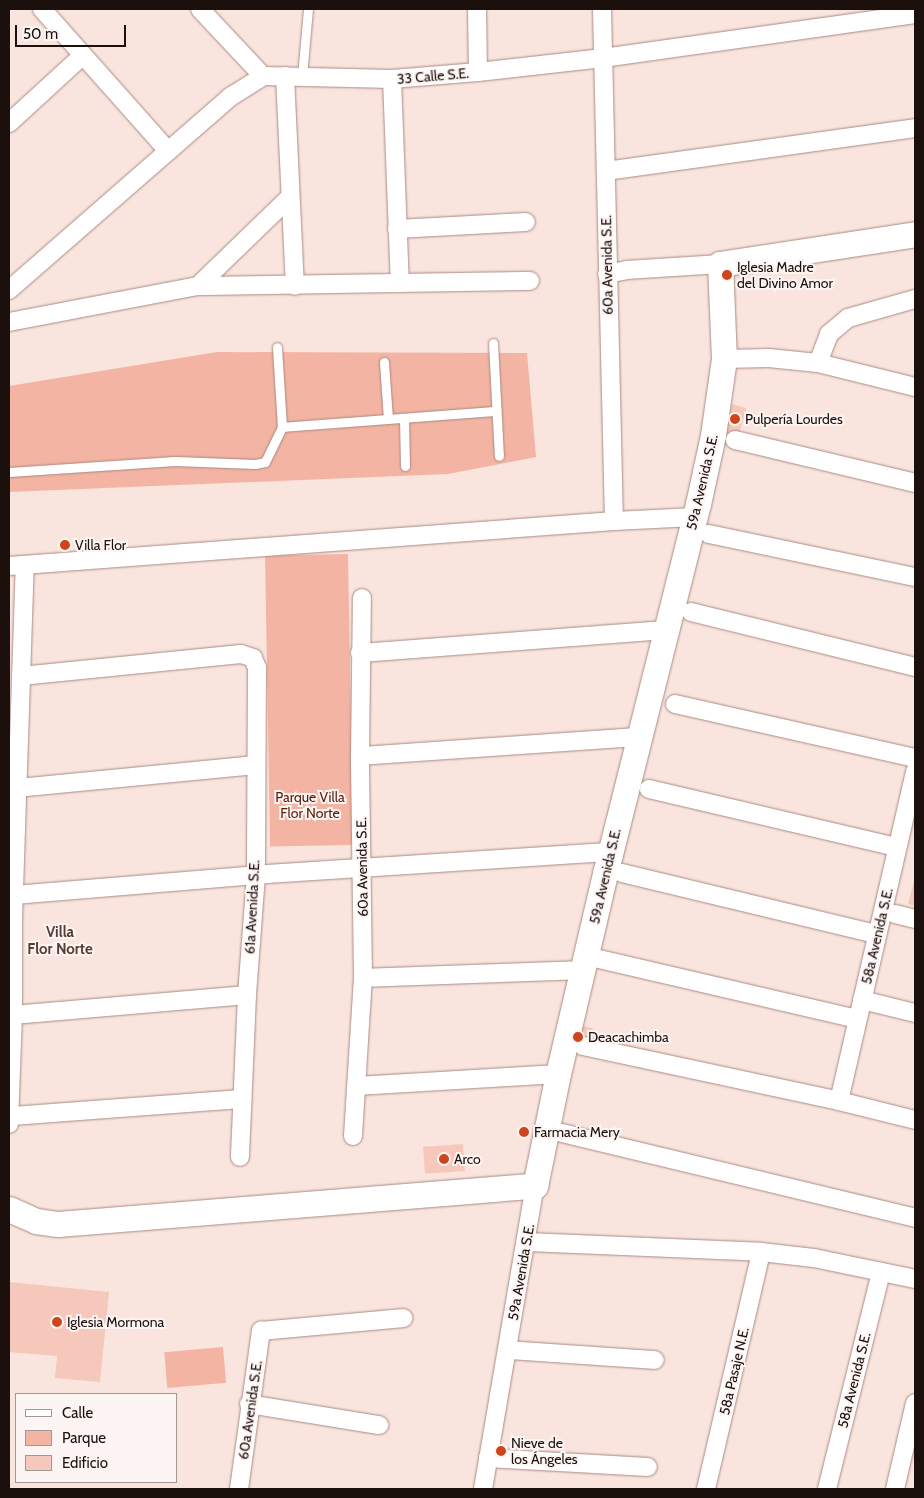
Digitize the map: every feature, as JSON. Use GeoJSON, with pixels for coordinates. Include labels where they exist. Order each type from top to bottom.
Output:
{"type":"FeatureCollection","features":[{"type":"Feature","properties":{"kind":"street"},"geometry":{"type":"LineString","coordinates":[[42,9],[168,151]]}},
{"type":"Feature","properties":{"kind":"street"},"geometry":{"type":"LineString","coordinates":[[9,290],[230,97],[262,76],[200,9]]}},
{"type":"Feature","properties":{"kind":"street"},"geometry":{"type":"LineString","coordinates":[[477,9],[478,72]]}},
{"type":"Feature","properties":{"kind":"street","name":"60a Avenida S.E."},"geometry":{"type":"LineString","coordinates":[[602,9],[614,521]]}},
{"type":"Feature","properties":{"kind":"street","name":"33 Calle S.E."},"geometry":{"type":"LineString","coordinates":[[262,76],[392,80],[478,72],[603,58],[915,14]]}},
{"type":"Feature","properties":{"kind":"street"},"geometry":{"type":"LineString","coordinates":[[9,123],[82,56]]}},
{"type":"Feature","properties":{"kind":"street"},"geometry":{"type":"LineString","coordinates":[[293,76],[290,197],[295,286]]}},
{"type":"Feature","properties":{"kind":"street"},"geometry":{"type":"LineString","coordinates":[[392,80],[400,283]]}},
{"type":"Feature","properties":{"kind":"street"},"geometry":{"type":"LineString","coordinates":[[606,171],[915,128]]}},
{"type":"Feature","properties":{"kind":"street"},"geometry":{"type":"LineString","coordinates":[[198,286],[290,197]]}},
{"type":"Feature","properties":{"kind":"street"},"geometry":{"type":"LineString","coordinates":[[397,229],[526,222]]}},
{"type":"Feature","properties":{"kind":"street"},"geometry":{"type":"LineString","coordinates":[[607,274],[627,270],[720,264],[915,234]]}},
{"type":"Feature","properties":{"kind":"street","name":"59a Avenida S.E."},"geometry":{"type":"LineString","coordinates":[[483,1489],[536,1186],[558,1074],[590,965],[616,863],[639,737],[666,630],[702,525],[724,359],[720,264]]}},
{"type":"Feature","properties":{"kind":"street"},"geometry":{"type":"LineString","coordinates":[[9,322],[198,286],[530,281]]}},
{"type":"Feature","properties":{"kind":"street"},"geometry":{"type":"LineString","coordinates":[[818,363],[829,334],[848,318],[915,299]]}},
{"type":"Feature","properties":{"kind":"street"},"geometry":{"type":"LineString","coordinates":[[724,359],[769,358],[818,363],[915,387]]}},
{"type":"Feature","properties":{"kind":"street"},"geometry":{"type":"LineString","coordinates":[[735,440],[915,483]]}},
{"type":"Feature","properties":{"kind":"street"},"geometry":{"type":"LineString","coordinates":[[242,1099],[10,1120],[14,896],[21,676],[17,566],[614,521],[702,525],[915,577]]}},
{"type":"Feature","properties":{"kind":"street","name":"60a Avenida S.E."},"geometry":{"type":"LineString","coordinates":[[353,1136],[364,978],[360,756],[362,598]]}},
{"type":"Feature","properties":{"kind":"street"},"geometry":{"type":"LineString","coordinates":[[691,612],[915,667]]}},
{"type":"Feature","properties":{"kind":"street"},"geometry":{"type":"LineString","coordinates":[[360,652],[666,630]]}},
{"type":"Feature","properties":{"kind":"street","name":"61a Avenida S.E."},"geometry":{"type":"LineString","coordinates":[[21,676],[241,654],[253,658],[257,668],[255,765],[256,875],[247,995],[240,1157]]}},
{"type":"Feature","properties":{"kind":"street"},"geometry":{"type":"LineString","coordinates":[[675,704],[915,758]]}},
{"type":"Feature","properties":{"kind":"street"},"geometry":{"type":"LineString","coordinates":[[360,756],[639,737]]}},
{"type":"Feature","properties":{"kind":"street"},"geometry":{"type":"LineString","coordinates":[[17,788],[255,765]]}},
{"type":"Feature","properties":{"kind":"street","name":"58a Avenida S.E."},"geometry":{"type":"LineString","coordinates":[[839,1101],[915,771]]}},
{"type":"Feature","properties":{"kind":"street"},"geometry":{"type":"LineString","coordinates":[[649,790],[898,847]]}},
{"type":"Feature","properties":{"kind":"street"},"geometry":{"type":"LineString","coordinates":[[14,896],[256,875],[362,868],[616,863],[877,934]]}},
{"type":"Feature","properties":{"kind":"street"},"geometry":{"type":"LineString","coordinates":[[895,914],[915,919]]}},
{"type":"Feature","properties":{"kind":"street"},"geometry":{"type":"LineString","coordinates":[[364,978],[590,965],[857,1019]]}},
{"type":"Feature","properties":{"kind":"street"},"geometry":{"type":"LineString","coordinates":[[13,1015],[247,995]]}},
{"type":"Feature","properties":{"kind":"street"},"geometry":{"type":"LineString","coordinates":[[862,1000],[915,1013]]}},
{"type":"Feature","properties":{"kind":"street"},"geometry":{"type":"LineString","coordinates":[[584,1046],[839,1101],[915,1120]]}},
{"type":"Feature","properties":{"kind":"street"},"geometry":{"type":"LineString","coordinates":[[357,1086],[558,1074]]}},
{"type":"Feature","properties":{"kind":"street"},"geometry":{"type":"LineString","coordinates":[[562,1133],[915,1218]]}},
{"type":"Feature","properties":{"kind":"street"},"geometry":{"type":"LineString","coordinates":[[10,1211],[36,1221],[58,1224],[536,1186]]}},
{"type":"Feature","properties":{"kind":"street"},"geometry":{"type":"LineString","coordinates":[[527,1242],[761,1252],[814,1258],[915,1279]]}},
{"type":"Feature","properties":{"kind":"street","name":"58a Pasaje N.E."},"geometry":{"type":"LineString","coordinates":[[706,1489],[761,1252]]}},
{"type":"Feature","properties":{"kind":"street","name":"58a Avenida S.E."},"geometry":{"type":"LineString","coordinates":[[827,1489],[881,1272]]}},
{"type":"Feature","properties":{"kind":"street","name":"60a Avenida S.E."},"geometry":{"type":"LineString","coordinates":[[239,1489],[249,1404],[261,1332],[403,1318]]}},
{"type":"Feature","properties":{"kind":"street"},"geometry":{"type":"LineString","coordinates":[[508,1350],[655,1360]]}},
{"type":"Feature","properties":{"kind":"street"},"geometry":{"type":"LineString","coordinates":[[900,1488],[915,1403]]}},
{"type":"Feature","properties":{"kind":"street"},"geometry":{"type":"LineString","coordinates":[[249,1404],[379,1425]]}},
{"type":"Feature","properties":{"kind":"street"},"geometry":{"type":"LineString","coordinates":[[488,1458],[648,1467]]}},
{"type":"Feature","properties":{"kind":"lane"},"geometry":{"type":"LineString","coordinates":[[293,76],[308,9]]}},
{"type":"Feature","properties":{"kind":"lane"},"geometry":{"type":"LineString","coordinates":[[493,343],[499,456]]}},
{"type":"Feature","properties":{"kind":"lane"},"geometry":{"type":"LineString","coordinates":[[9,472],[174,461],[255,464],[265,462],[282,427],[277,347]]}},
{"type":"Feature","properties":{"kind":"lane"},"geometry":{"type":"LineString","coordinates":[[384,362],[388,419]]}},
{"type":"Feature","properties":{"kind":"lane"},"geometry":{"type":"LineString","coordinates":[[282,427],[496,411]]}},
{"type":"Feature","properties":{"kind":"lane"},"geometry":{"type":"LineString","coordinates":[[404,418],[405,466]]}},
{"type":"Feature","properties":{"kind":"green space"},"geometry":{"type":"Polygon","coordinates":[[[217,352],[527,353],[536,457],[448,474],[9,492],[9,386],[217,352]]]}},
{"type":"Feature","properties":{"kind":"green space","name":"Parque Villa Flor Norte"},"geometry":{"type":"Polygon","coordinates":[[[348,554],[353,845],[270,846],[265,555],[348,554]]]}},
{"type":"Feature","properties":{"kind":"green space"},"geometry":{"type":"Polygon","coordinates":[[[223,1347],[226,1383],[167,1388],[164,1352],[223,1347]]]}},
{"type":"Feature","properties":{"kind":"building","name":"Pulpería Lourdes"},"geometry":{"type":"Polygon","coordinates":[[[732,404],[746,408],[739,435],[724,431],[732,404]]]}},
{"type":"Feature","properties":{"kind":"building"},"geometry":{"type":"Polygon","coordinates":[[[915,877],[915,906],[908,904],[915,877]]]}},
{"type":"Feature","properties":{"kind":"building"},"geometry":{"type":"Polygon","coordinates":[[[577,1024],[594,1029],[590,1044],[573,1039],[577,1024]]]}},
{"type":"Feature","properties":{"kind":"building","name":"Arco"},"geometry":{"type":"Polygon","coordinates":[[[463,1144],[465,1171],[425,1174],[423,1147],[463,1144]]]}},
{"type":"Feature","properties":{"kind":"building","name":"Iglesia Mormona"},"geometry":{"type":"Polygon","coordinates":[[[9,1282],[109,1292],[100,1382],[55,1378],[57,1356],[9,1352],[9,1282]]]}},
{"type":"Feature","properties":{"kind":"place","name":"Iglesia Madre del Divino Amor"},"geometry":{"type":"Point","coordinates":[727,275]}},
{"type":"Feature","properties":{"kind":"place","name":"Pulpería Lourdes"},"geometry":{"type":"Point","coordinates":[735,419]}},
{"type":"Feature","properties":{"kind":"place","name":"Villa Flor"},"geometry":{"type":"Point","coordinates":[65,545]}},
{"type":"Feature","properties":{"kind":"place","name":"Deacachimba"},"geometry":{"type":"Point","coordinates":[578,1037]}},
{"type":"Feature","properties":{"kind":"place","name":"Farmacia Mery"},"geometry":{"type":"Point","coordinates":[524,1132]}},
{"type":"Feature","properties":{"kind":"place","name":"Arco"},"geometry":{"type":"Point","coordinates":[444,1159]}},
{"type":"Feature","properties":{"kind":"place","name":"Iglesia Mormona"},"geometry":{"type":"Point","coordinates":[57,1322]}},
{"type":"Feature","properties":{"kind":"place","name":"Nieve de los Ángeles"},"geometry":{"type":"Point","coordinates":[501,1451]}},
{"type":"Feature","properties":{"kind":"district","name":"Villa Flor Norte"},"geometry":{"type":"Point","coordinates":[60,940]}}]}
